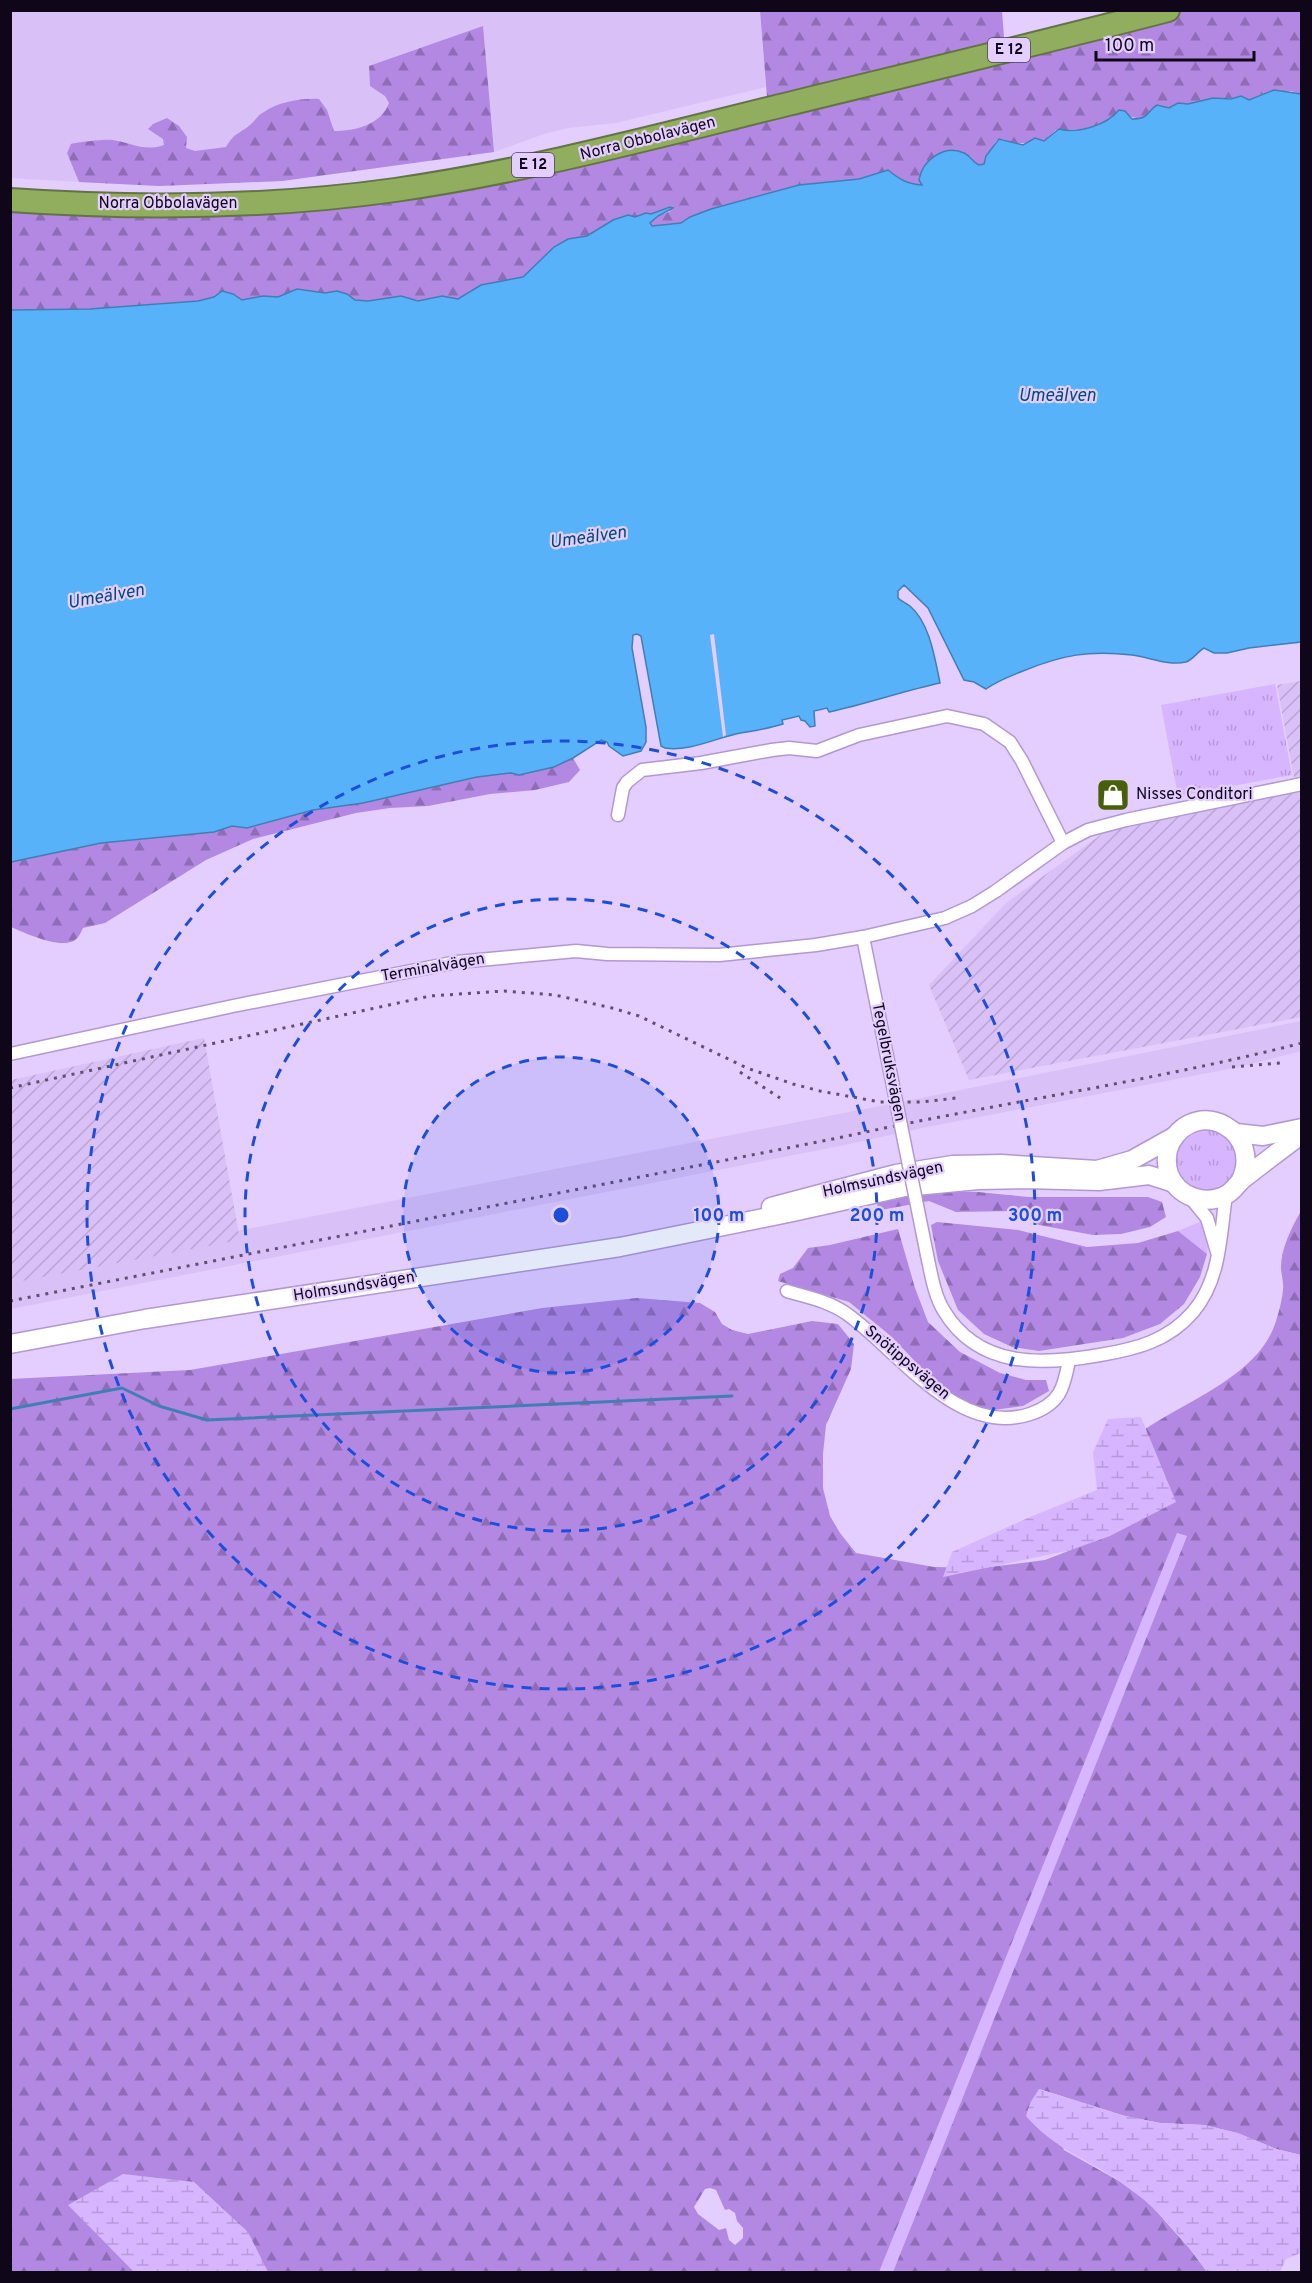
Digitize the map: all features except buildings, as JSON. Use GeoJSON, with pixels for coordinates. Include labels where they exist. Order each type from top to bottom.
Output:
{"type":"FeatureCollection","features":[{"type":"Feature","properties":{"kind":"highway","name":"Norra Obbolavägen"},"geometry":{"type":"LineString","coordinates":[[10,200],[122,206],[271,203],[350,196],[441,183],[498,173],[623,145],[1168,10]]}},
{"type":"Feature","properties":{"kind":"main road","name":"Holmsundsvägen"},"geometry":{"type":"LineString","coordinates":[[698,1232],[799,1198],[897,1174],[953,1165],[1001,1164],[1097,1170],[1132,1160],[1175,1136],[1187,1125],[1206,1120],[1226,1125],[1236,1133],[1263,1136],[1302,1128]]}},
{"type":"Feature","properties":{"kind":"main road"},"geometry":{"type":"LineString","coordinates":[[1236,1133],[1246,1152],[1246,1168],[1240,1182]]}},
{"type":"Feature","properties":{"kind":"main road"},"geometry":{"type":"LineString","coordinates":[[1188,1196],[1205,1200],[1226,1195],[1302,1134]]}},
{"type":"Feature","properties":{"kind":"main road"},"geometry":{"type":"LineString","coordinates":[[1174,1183],[1167,1160],[1169,1147],[1175,1136]]}},
{"type":"Feature","properties":{"kind":"main road","name":"Holmsundsvägen"},"geometry":{"type":"LineString","coordinates":[[10,1344],[146,1319],[620,1247],[905,1187],[978,1180],[1099,1181],[1149,1175],[1174,1183],[1188,1196]]}},
{"type":"Feature","properties":{"kind":"street"},"geometry":{"type":"LineString","coordinates":[[618,815],[623,788],[642,770],[701,763],[789,748],[817,751],[860,735],[931,717],[947,716],[984,724],[1010,742],[1063,843]]}},
{"type":"Feature","properties":{"kind":"street"},"geometry":{"type":"LineString","coordinates":[[863,937],[945,918],[972,906],[1063,843],[1088,830],[1302,784]]}},
{"type":"Feature","properties":{"kind":"street","name":"Terminalvägen"},"geometry":{"type":"LineString","coordinates":[[10,1054],[233,1006],[457,962],[576,951],[607,954],[719,955],[816,945],[863,937]]}},
{"type":"Feature","properties":{"kind":"street","name":"Tegelbruksvägen"},"geometry":{"type":"LineString","coordinates":[[863,937],[933,1281],[944,1311],[959,1331],[977,1344],[1015,1360],[1051,1362],[1137,1348],[1154,1342],[1175,1329],[1194,1311],[1212,1280],[1226,1195]]}},
{"type":"Feature","properties":{"kind":"street","name":"Tegelbruksvägen"},"geometry":{"type":"LineString","coordinates":[[1188,1196],[1207,1218],[1217,1253]]}},
{"type":"Feature","properties":{"kind":"street","name":"Snötippsvägen"},"geometry":{"type":"LineString","coordinates":[[787,1292],[823,1301],[845,1313],[937,1390],[970,1411],[987,1416],[1018,1418],[1040,1411],[1053,1403],[1061,1393],[1069,1360]]}},
{"type":"Feature","properties":{"kind":"shaded area"},"geometry":{"type":"Polygon","coordinates":[[[11,11],[760,11],[766,87],[616,123],[568,128],[494,152],[282,181],[159,186],[11,178],[11,11]]]}},
{"type":"Feature","properties":{"kind":"shaded area"},"geometry":{"type":"Polygon","coordinates":[[[1301,681],[1301,1017],[969,1080],[929,985],[1006,903],[1135,810],[1294,778],[1277,685],[1301,681]]]}},
{"type":"Feature","properties":{"kind":"shaded area"},"geometry":{"type":"Polygon","coordinates":[[[1301,1021],[1301,1051],[1239,1067],[11,1309],[11,1275],[921,1098],[1301,1021]]]}},
{"type":"Feature","properties":{"kind":"shaded area"},"geometry":{"type":"Polygon","coordinates":[[[204,1038],[240,1240],[11,1283],[11,1080],[204,1038]]]}},
{"type":"Feature","properties":{"kind":"green space"},"geometry":{"type":"Polygon","coordinates":[[[760,11],[1002,11],[1005,50],[1168,11],[1301,11],[1301,94],[1291,91],[1262,94],[1249,100],[1213,98],[1188,104],[1178,103],[1169,108],[1156,109],[1148,117],[1143,118],[1133,117],[1119,110],[1099,125],[1082,129],[1056,130],[1044,141],[1019,143],[1003,139],[996,141],[984,164],[975,164],[970,156],[929,161],[920,175],[922,185],[912,184],[888,170],[859,179],[799,185],[711,209],[681,223],[652,226],[650,223],[658,216],[671,211],[659,211],[635,217],[628,215],[613,220],[587,236],[568,239],[554,247],[523,277],[458,299],[442,296],[418,301],[401,296],[368,301],[355,300],[337,291],[325,293],[297,289],[278,297],[263,296],[242,300],[222,291],[214,297],[198,301],[90,309],[11,310],[10,200],[350,196],[768,109],[760,11]]]}},
{"type":"Feature","properties":{"kind":"green space"},"geometry":{"type":"Polygon","coordinates":[[[483,26],[494,152],[282,181],[159,186],[79,182],[67,153],[71,144],[98,140],[113,140],[151,148],[164,145],[163,139],[148,129],[153,124],[167,118],[179,126],[187,137],[186,148],[195,151],[226,147],[234,136],[260,115],[283,103],[305,99],[319,99],[327,110],[334,131],[359,128],[380,117],[389,103],[385,96],[370,86],[369,66],[483,26]]]}},
{"type":"Feature","properties":{"kind":"green space"},"geometry":{"type":"Polygon","coordinates":[[[1275,684],[1292,775],[1178,796],[1161,705],[1275,684]]]}},
{"type":"Feature","properties":{"kind":"green space"},"geometry":{"type":"Polygon","coordinates":[[[573,758],[580,770],[569,782],[535,790],[490,794],[428,806],[356,813],[253,839],[206,860],[105,923],[83,928],[76,939],[69,943],[52,942],[11,927],[11,862],[101,843],[214,832],[232,826],[247,827],[313,810],[363,803],[477,777],[511,773],[519,775],[554,767],[573,758]]]}},
{"type":"Feature","properties":{"kind":"green space"},"geometry":{"type":"Polygon","coordinates":[[[1201,1130],[1213,1130],[1224,1135],[1232,1143],[1237,1160],[1235,1172],[1224,1185],[1213,1190],[1201,1190],[1190,1185],[1182,1177],[1177,1166],[1177,1154],[1182,1143],[1190,1135],[1201,1130]]]}},
{"type":"Feature","properties":{"kind":"green space"},"geometry":{"type":"Polygon","coordinates":[[[923,1191],[978,1192],[1028,1197],[1148,1197],[1162,1202],[1166,1217],[1150,1227],[1121,1234],[1093,1235],[1039,1225],[1016,1211],[956,1212],[929,1201],[876,1211],[878,1201],[923,1191]]]}},
{"type":"Feature","properties":{"kind":"green space"},"geometry":{"type":"Polygon","coordinates":[[[1301,1211],[1301,2155],[1276,2149],[1237,2133],[1204,2125],[1160,2123],[1125,2116],[1039,2089],[1064,2150],[1119,2181],[1149,2203],[1207,2272],[893,2272],[1187,1536],[1177,1533],[879,2272],[11,2272],[10,1379],[190,1370],[542,1308],[637,1298],[700,1303],[715,1312],[722,1324],[732,1330],[748,1334],[812,1321],[838,1324],[854,1344],[851,1369],[826,1425],[823,1488],[830,1516],[856,1553],[934,1567],[982,1568],[1045,1560],[1071,1550],[1137,1435],[1217,1387],[1253,1358],[1267,1341],[1281,1302],[1283,1252],[1301,1211]],[[705,2189],[694,2207],[698,2214],[719,2230],[726,2228],[729,2240],[735,2245],[743,2238],[743,2228],[737,2221],[735,2213],[729,2209],[725,2210],[716,2190],[705,2189]]]}},
{"type":"Feature","properties":{"kind":"green space"},"geometry":{"type":"Polygon","coordinates":[[[1202,1221],[1209,1240],[1207,1254],[1178,1231],[1202,1221]]]}},
{"type":"Feature","properties":{"kind":"green space"},"geometry":{"type":"Polygon","coordinates":[[[937,1222],[1018,1230],[1087,1247],[1138,1243],[1178,1231],[1207,1254],[1200,1277],[1184,1304],[1160,1324],[1123,1338],[1039,1351],[1012,1347],[984,1334],[958,1310],[938,1261],[931,1225],[937,1222]]]}},
{"type":"Feature","properties":{"kind":"green space"},"geometry":{"type":"Polygon","coordinates":[[[898,1229],[915,1288],[928,1322],[960,1352],[1000,1373],[1026,1380],[1046,1380],[1049,1391],[1023,1406],[986,1411],[950,1394],[927,1374],[892,1337],[849,1302],[778,1281],[780,1274],[793,1268],[808,1248],[898,1229]]]}},
{"type":"Feature","properties":{"kind":"green space"},"geometry":{"type":"Polygon","coordinates":[[[1141,1417],[1176,1502],[1110,1536],[1071,1550],[943,1577],[952,1552],[1097,1490],[1093,1452],[1108,1419],[1141,1417]]]}},
{"type":"Feature","properties":{"kind":"green space"},"geometry":{"type":"Polygon","coordinates":[[[1176,1533],[1187,1536],[893,2272],[879,2272],[1176,1533]]]}},
{"type":"Feature","properties":{"kind":"green space"},"geometry":{"type":"Polygon","coordinates":[[[1039,2089],[1125,2116],[1160,2123],[1204,2125],[1238,2133],[1276,2149],[1301,2155],[1301,2253],[1286,2259],[1280,2272],[1207,2272],[1178,2235],[1146,2201],[1121,2182],[1047,2137],[1036,2127],[1026,2116],[1030,2103],[1039,2089]]]}},
{"type":"Feature","properties":{"kind":"green space"},"geometry":{"type":"Polygon","coordinates":[[[123,2174],[194,2182],[248,2232],[268,2272],[134,2272],[68,2205],[123,2174]]]}},
{"type":"Feature","properties":{"kind":"water","name":"Umeälven"},"geometry":{"type":"Polygon","coordinates":[[[1274,90],[1301,94],[1301,642],[1227,653],[1214,653],[1204,648],[1189,661],[1179,663],[1117,654],[1076,655],[1037,666],[986,689],[974,682],[964,680],[928,608],[904,585],[898,591],[898,598],[917,613],[927,632],[940,683],[829,712],[827,708],[814,711],[815,726],[810,727],[799,716],[782,720],[783,724],[777,726],[736,734],[691,747],[673,749],[661,746],[641,636],[637,634],[633,635],[632,648],[646,727],[646,742],[641,751],[623,756],[607,742],[601,740],[554,767],[519,775],[511,773],[477,777],[363,803],[313,810],[247,828],[232,826],[214,832],[101,843],[11,862],[11,310],[90,309],[198,301],[214,297],[222,291],[242,300],[263,296],[278,297],[297,289],[325,293],[337,291],[355,300],[368,301],[401,296],[418,301],[442,296],[458,299],[481,285],[523,277],[554,247],[568,239],[587,236],[613,220],[628,215],[635,217],[646,213],[651,214],[670,207],[673,208],[650,223],[652,226],[681,223],[711,209],[799,185],[859,179],[888,170],[912,184],[922,185],[919,180],[925,166],[942,152],[964,153],[979,165],[984,164],[986,156],[999,139],[1023,145],[1035,138],[1044,141],[1059,129],[1075,130],[1092,127],[1107,120],[1119,110],[1125,111],[1132,119],[1138,119],[1157,105],[1169,108],[1178,103],[1188,104],[1213,98],[1231,99],[1241,96],[1249,100],[1274,90]]]}},
{"type":"Feature","properties":{"kind":"pier"},"geometry":{"type":"Polygon","coordinates":[[[714,634],[726,735],[723,737],[710,635],[714,634]]]}},
{"type":"Feature","properties":{"kind":"waterway"},"geometry":{"type":"LineString","coordinates":[[10,1409],[122,1388],[159,1406],[207,1420],[732,1396]]}},
{"type":"Feature","properties":{"kind":"railway"},"geometry":{"type":"LineString","coordinates":[[10,1088],[430,996],[504,991],[555,995],[639,1016],[747,1068],[820,1091],[880,1102],[922,1102],[956,1098]]}},
{"type":"Feature","properties":{"kind":"railway"},"geometry":{"type":"LineString","coordinates":[[10,1301],[1187,1070],[1302,1043]]}},
{"type":"Feature","properties":{"kind":"railway"},"geometry":{"type":"LineString","coordinates":[[1232,1067],[1280,1063]]}},
{"type":"Feature","properties":{"kind":"railway"},"geometry":{"type":"LineString","coordinates":[[740,1072],[780,1098]]}},
{"type":"Feature","properties":{"kind":"place","name":"Nisses Conditori"},"geometry":{"type":"Point","coordinates":[1113,795]}}]}
